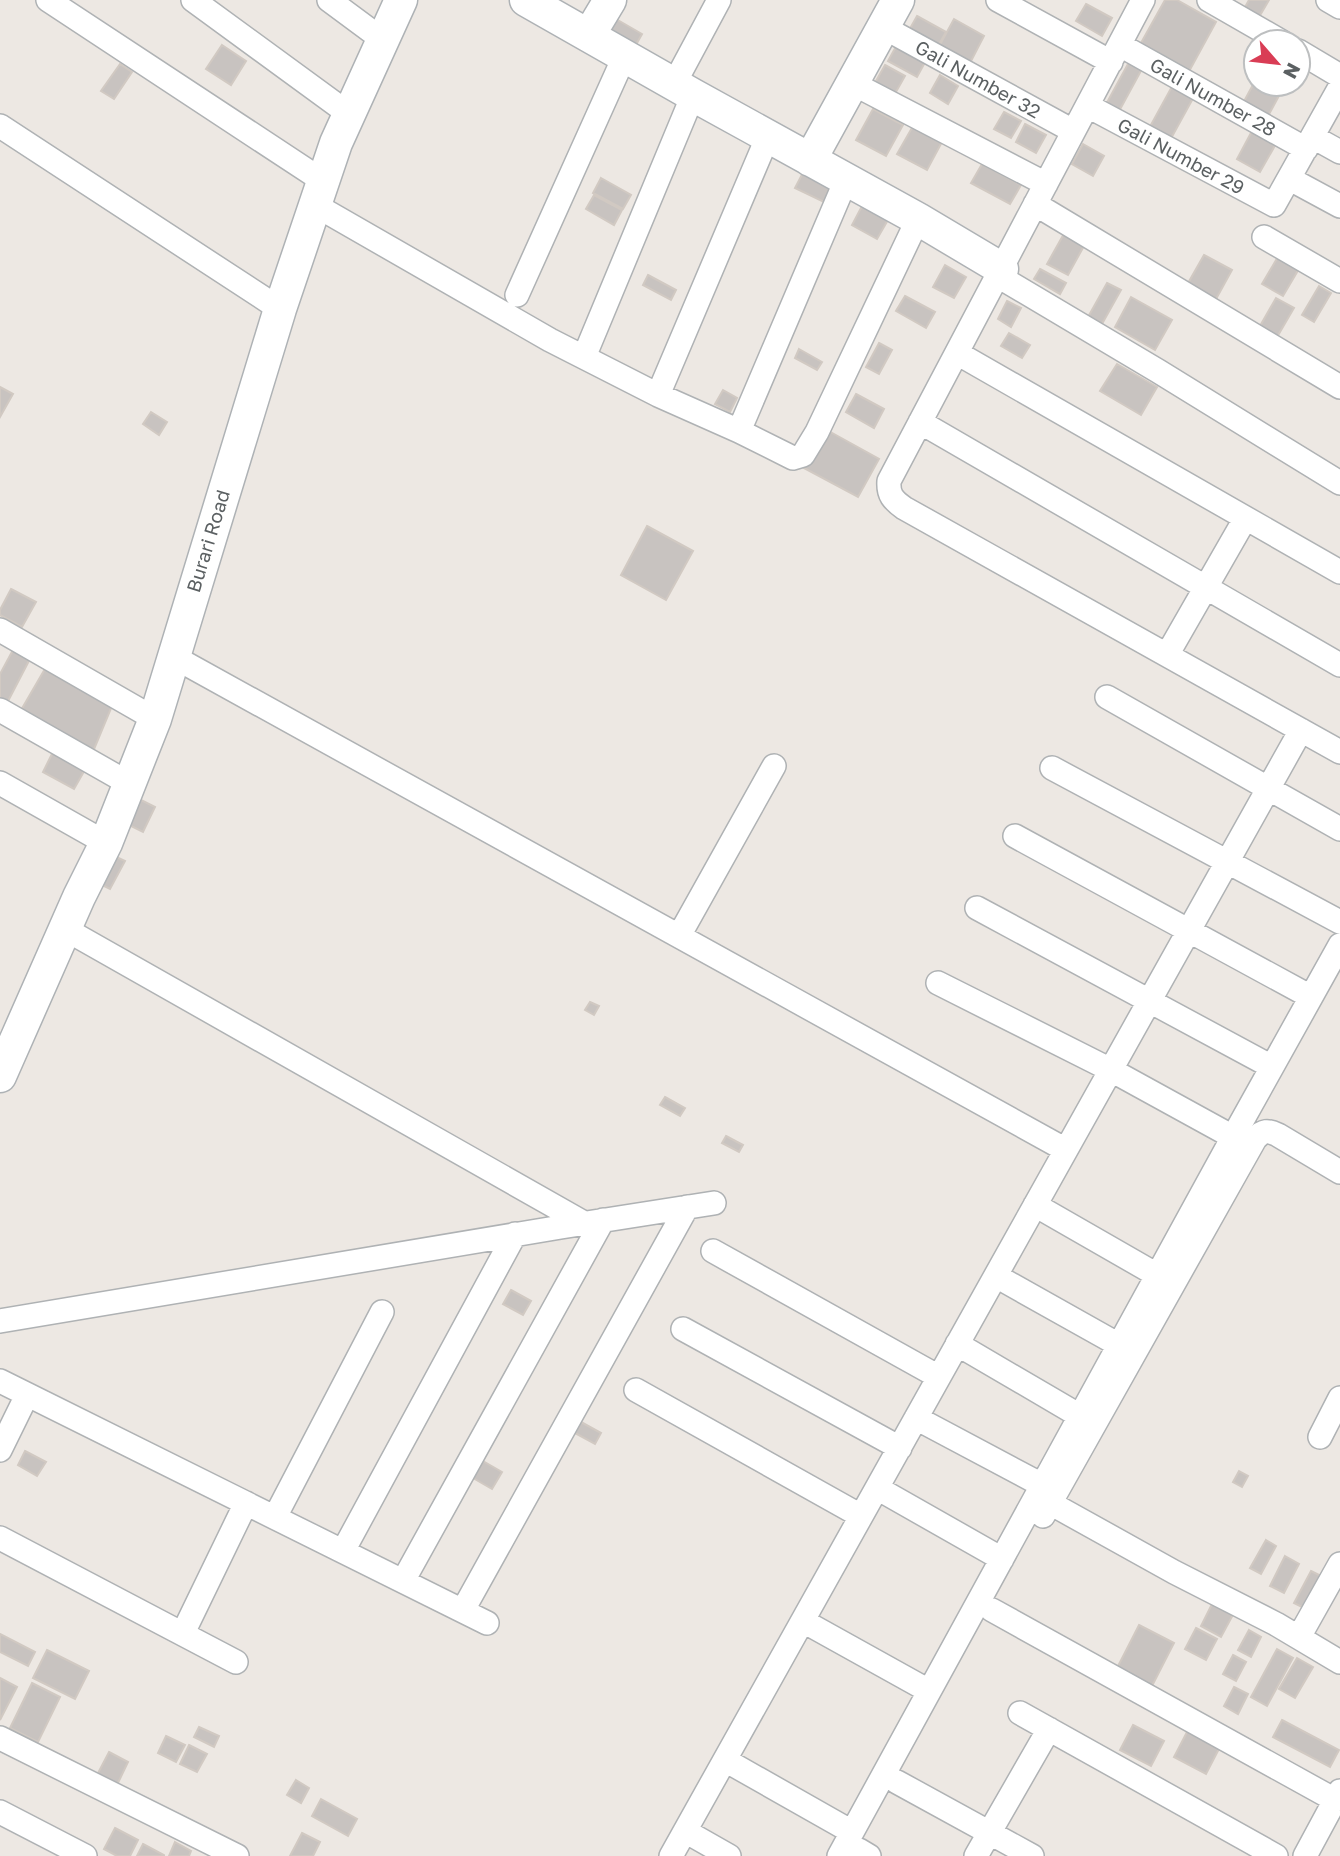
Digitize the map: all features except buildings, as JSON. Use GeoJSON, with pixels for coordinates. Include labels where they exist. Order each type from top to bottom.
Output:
{"type":"FeatureCollection","features":[{"type":"Feature","properties":{"kind":"main road","name":"Burari Road"},"geometry":{"type":"LineString","coordinates":[[0,1076],[106,843],[155,719],[280,309],[336,143],[401,0]]}},
{"type":"Feature","properties":{"kind":"main road"},"geometry":{"type":"LineString","coordinates":[[526,0],[918,219],[1000,273]]}},
{"type":"Feature","properties":{"kind":"main road"},"geometry":{"type":"LineString","coordinates":[[589,35],[610,0]]}},
{"type":"Feature","properties":{"kind":"main road"},"geometry":{"type":"LineString","coordinates":[[810,160],[890,13]]}},
{"type":"Feature","properties":{"kind":"street"},"geometry":{"type":"LineString","coordinates":[[48,0],[319,193],[550,340],[658,395],[793,458],[803,455],[817,432],[918,219]]}},
{"type":"Feature","properties":{"kind":"street"},"geometry":{"type":"LineString","coordinates":[[193,0],[349,114]]}},
{"type":"Feature","properties":{"kind":"street"},"geometry":{"type":"LineString","coordinates":[[329,0],[383,40]]}},
{"type":"Feature","properties":{"kind":"street"},"geometry":{"type":"LineString","coordinates":[[584,358],[683,89],[719,0]]}},
{"type":"Feature","properties":{"kind":"street","name":"Gali Number 28"},"geometry":{"type":"LineString","coordinates":[[998,0],[1309,143],[1340,152]]}},
{"type":"Feature","properties":{"kind":"street"},"geometry":{"type":"LineString","coordinates":[[1143,0],[889,481],[888,489],[892,499],[904,508],[1340,752]]}},
{"type":"Feature","properties":{"kind":"street"},"geometry":{"type":"LineString","coordinates":[[1209,0],[1258,28]]}},
{"type":"Feature","properties":{"kind":"street"},"geometry":{"type":"LineString","coordinates":[[1328,0],[1340,7]]}},
{"type":"Feature","properties":{"kind":"street","name":"Gali Number 32"},"geometry":{"type":"LineString","coordinates":[[890,13],[1073,131]]}},
{"type":"Feature","properties":{"kind":"street"},"geometry":{"type":"LineString","coordinates":[[517,295],[625,55]]}},
{"type":"Feature","properties":{"kind":"street"},"geometry":{"type":"LineString","coordinates":[[1312,59],[1340,76]]}},
{"type":"Feature","properties":{"kind":"street"},"geometry":{"type":"LineString","coordinates":[[852,83],[1040,194],[1340,387]]}},
{"type":"Feature","properties":{"kind":"street"},"geometry":{"type":"LineString","coordinates":[[1340,87],[1290,179],[1340,206]]}},
{"type":"Feature","properties":{"kind":"street","name":"Gali Number 29"},"geometry":{"type":"LineString","coordinates":[[1088,106],[1274,205],[1290,179]]}},
{"type":"Feature","properties":{"kind":"street"},"geometry":{"type":"LineString","coordinates":[[0,126],[280,309]]}},
{"type":"Feature","properties":{"kind":"street"},"geometry":{"type":"LineString","coordinates":[[658,395],[768,136]]}},
{"type":"Feature","properties":{"kind":"street"},"geometry":{"type":"LineString","coordinates":[[739,431],[846,180]]}},
{"type":"Feature","properties":{"kind":"street"},"geometry":{"type":"LineString","coordinates":[[1264,237],[1340,281]]}},
{"type":"Feature","properties":{"kind":"street"},"geometry":{"type":"LineString","coordinates":[[1000,273],[1340,483]]}},
{"type":"Feature","properties":{"kind":"street"},"geometry":{"type":"LineString","coordinates":[[957,353],[1340,572]]}},
{"type":"Feature","properties":{"kind":"street"},"geometry":{"type":"LineString","coordinates":[[920,422],[1340,665]]}},
{"type":"Feature","properties":{"kind":"street"},"geometry":{"type":"LineString","coordinates":[[1167,656],[1245,519]]}},
{"type":"Feature","properties":{"kind":"street"},"geometry":{"type":"LineString","coordinates":[[0,630],[155,719]]}},
{"type":"Feature","properties":{"kind":"street"},"geometry":{"type":"LineString","coordinates":[[174,657],[1066,1150]]}},
{"type":"Feature","properties":{"kind":"street"},"geometry":{"type":"LineString","coordinates":[[1107,697],[1340,830]]}},
{"type":"Feature","properties":{"kind":"street"},"geometry":{"type":"LineString","coordinates":[[0,710],[130,784]]}},
{"type":"Feature","properties":{"kind":"street"},"geometry":{"type":"LineString","coordinates":[[671,1856],[1301,730]]}},
{"type":"Feature","properties":{"kind":"street"},"geometry":{"type":"LineString","coordinates":[[679,936],[774,766]]}},
{"type":"Feature","properties":{"kind":"street"},"geometry":{"type":"LineString","coordinates":[[1052,768],[1340,922]]}},
{"type":"Feature","properties":{"kind":"street"},"geometry":{"type":"LineString","coordinates":[[0,783],[106,843]]}},
{"type":"Feature","properties":{"kind":"street"},"geometry":{"type":"LineString","coordinates":[[1016,835],[1311,997]]}},
{"type":"Feature","properties":{"kind":"street"},"geometry":{"type":"LineString","coordinates":[[977,908],[1272,1067]]}},
{"type":"Feature","properties":{"kind":"street"},"geometry":{"type":"LineString","coordinates":[[65,929],[594,1222]]}},
{"type":"Feature","properties":{"kind":"street"},"geometry":{"type":"LineString","coordinates":[[855,1850],[897,1782],[992,1610],[1080,1416],[1340,945]]}},
{"type":"Feature","properties":{"kind":"street"},"geometry":{"type":"LineString","coordinates":[[938,983],[1111,1070],[1233,1137]]}},
{"type":"Feature","properties":{"kind":"street"},"geometry":{"type":"LineString","coordinates":[[855,1850],[929,1691],[1002,1559],[1046,1494],[1255,1139],[1261,1132],[1269,1130],[1340,1172]]}},
{"type":"Feature","properties":{"kind":"street"},"geometry":{"type":"LineString","coordinates":[[0,1321],[714,1203]]}},
{"type":"Feature","properties":{"kind":"street"},"geometry":{"type":"LineString","coordinates":[[1035,1205],[1157,1275]]}},
{"type":"Feature","properties":{"kind":"street"},"geometry":{"type":"LineString","coordinates":[[463,1610],[687,1207]]}},
{"type":"Feature","properties":{"kind":"street"},"geometry":{"type":"LineString","coordinates":[[403,1581],[594,1222]]}},
{"type":"Feature","properties":{"kind":"street"},"geometry":{"type":"LineString","coordinates":[[343,1551],[515,1234]]}},
{"type":"Feature","properties":{"kind":"street"},"geometry":{"type":"LineString","coordinates":[[713,1251],[939,1377]]}},
{"type":"Feature","properties":{"kind":"street"},"geometry":{"type":"LineString","coordinates":[[996,1276],[1119,1345]]}},
{"type":"Feature","properties":{"kind":"street"},"geometry":{"type":"LineString","coordinates":[[275,1517],[382,1312]]}},
{"type":"Feature","properties":{"kind":"street"},"geometry":{"type":"LineString","coordinates":[[683,1329],[900,1448]]}},
{"type":"Feature","properties":{"kind":"street"},"geometry":{"type":"LineString","coordinates":[[957,1344],[1080,1416]]}},
{"type":"Feature","properties":{"kind":"street"},"geometry":{"type":"LineString","coordinates":[[0,1381],[487,1622]]}},
{"type":"Feature","properties":{"kind":"street"},"geometry":{"type":"LineString","coordinates":[[636,1390],[861,1516]]}},
{"type":"Feature","properties":{"kind":"street"},"geometry":{"type":"LineString","coordinates":[[0,1450],[27,1395]]}},
{"type":"Feature","properties":{"kind":"street"},"geometry":{"type":"LineString","coordinates":[[1320,1437],[1340,1398]]}},
{"type":"Feature","properties":{"kind":"street"},"geometry":{"type":"LineString","coordinates":[[916,1418],[1174,1572],[1299,1637],[1340,1662]]}},
{"type":"Feature","properties":{"kind":"street"},"geometry":{"type":"LineString","coordinates":[[877,1488],[1002,1559]]}},
{"type":"Feature","properties":{"kind":"street"},"geometry":{"type":"LineString","coordinates":[[183,1633],[246,1503]]}},
{"type":"Feature","properties":{"kind":"street"},"geometry":{"type":"LineString","coordinates":[[0,1538],[236,1662]]}},
{"type":"Feature","properties":{"kind":"street"},"geometry":{"type":"LineString","coordinates":[[1299,1637],[1340,1564]]}},
{"type":"Feature","properties":{"kind":"street"},"geometry":{"type":"LineString","coordinates":[[992,1610],[1337,1796],[1305,1856]]}},
{"type":"Feature","properties":{"kind":"street"},"geometry":{"type":"LineString","coordinates":[[803,1622],[929,1691]]}},
{"type":"Feature","properties":{"kind":"street"},"geometry":{"type":"LineString","coordinates":[[1020,1713],[1276,1856]]}},
{"type":"Feature","properties":{"kind":"street"},"geometry":{"type":"LineString","coordinates":[[976,1856],[1049,1729]]}},
{"type":"Feature","properties":{"kind":"street"},"geometry":{"type":"LineString","coordinates":[[0,1738],[237,1856]]}},
{"type":"Feature","properties":{"kind":"street"},"geometry":{"type":"LineString","coordinates":[[725,1760],[855,1850]]}},
{"type":"Feature","properties":{"kind":"street"},"geometry":{"type":"LineString","coordinates":[[897,1782],[1032,1856]]}},
{"type":"Feature","properties":{"kind":"street"},"geometry":{"type":"LineString","coordinates":[[0,1812],[85,1856]]}},
{"type":"Feature","properties":{"kind":"street"},"geometry":{"type":"LineString","coordinates":[[685,1831],[729,1856]]}}]}
